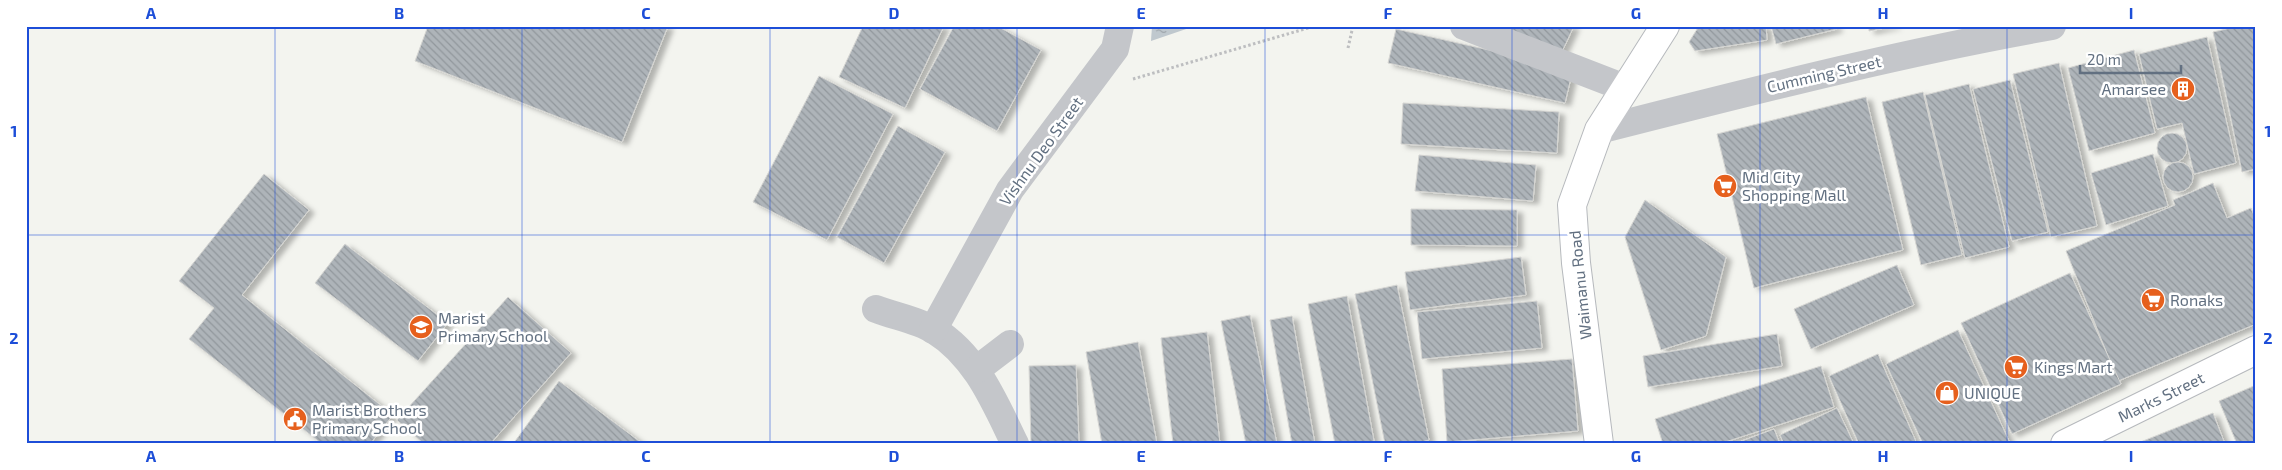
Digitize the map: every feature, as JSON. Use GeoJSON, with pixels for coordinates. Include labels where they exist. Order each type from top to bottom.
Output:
{"type":"FeatureCollection","features":[{"type":"Feature","properties":{"kind":"main road","name":"Waimanu Road"},"geometry":{"type":"LineString","coordinates":[[1599,444],[1576,263],[1572,205],[1599,130],[1665,26]]}},
{"type":"Feature","properties":{"kind":"main road","name":"Marks Street"},"geometry":{"type":"LineString","coordinates":[[2065,444],[2256,350]]}},
{"type":"Feature","properties":{"kind":"street"},"geometry":{"type":"LineString","coordinates":[[1464,26],[1625,88]]}},
{"type":"Feature","properties":{"kind":"street","name":"Cumming Street"},"geometry":{"type":"LineString","coordinates":[[1599,130],[1843,69],[1983,38],[2052,26]]}},
{"type":"Feature","properties":{"kind":"street","name":"Vishnu Deo Street"},"geometry":{"type":"LineString","coordinates":[[933,330],[1010,190],[1118,38]]}},
{"type":"Feature","properties":{"kind":"street"},"geometry":{"type":"LineString","coordinates":[[876,309],[933,330],[967,358],[987,387],[1015,444]]}},
{"type":"Feature","properties":{"kind":"street"},"geometry":{"type":"LineString","coordinates":[[976,370],[1010,344]]}},
{"type":"Feature","properties":{"kind":"path"},"geometry":{"type":"LineString","coordinates":[[1132,80],[1315,26]]}},
{"type":"Feature","properties":{"kind":"path"},"geometry":{"type":"LineString","coordinates":[[1348,48],[1353,26]]}},
{"type":"Feature","properties":{"kind":"water"},"geometry":{"type":"Polygon","coordinates":[[[1152,26],[1195,26],[1151,41],[1152,26]]]}},
{"type":"Feature","properties":{"kind":"building"},"geometry":{"type":"Polygon","coordinates":[[[428,26],[668,26],[622,142],[415,61],[428,26]]]}},
{"type":"Feature","properties":{"kind":"building"},"geometry":{"type":"Polygon","coordinates":[[[863,26],[944,26],[905,108],[839,77],[863,26]]]}},
{"type":"Feature","properties":{"kind":"building"},"geometry":{"type":"Polygon","coordinates":[[[954,26],[997,26],[1041,50],[997,131],[920,89],[954,26]]]}},
{"type":"Feature","properties":{"kind":"building"},"geometry":{"type":"Polygon","coordinates":[[[1497,26],[1574,26],[1560,56],[1497,26]]]}},
{"type":"Feature","properties":{"kind":"building"},"geometry":{"type":"Polygon","coordinates":[[[1699,26],[1766,26],[1767,40],[1695,51],[1689,42],[1699,26]]]}},
{"type":"Feature","properties":{"kind":"building"},"geometry":{"type":"Polygon","coordinates":[[[1771,26],[1836,26],[1837,29],[1776,44],[1771,26]]]}},
{"type":"Feature","properties":{"kind":"building"},"geometry":{"type":"Polygon","coordinates":[[[1869,26],[1895,26],[1869,31],[1869,26]]]}},
{"type":"Feature","properties":{"kind":"building"},"geometry":{"type":"Polygon","coordinates":[[[2240,26],[2256,26],[2256,169],[2242,172],[2213,32],[2240,26]]]}},
{"type":"Feature","properties":{"kind":"building"},"geometry":{"type":"Polygon","coordinates":[[[1396,29],[1573,69],[1565,103],[1388,63],[1396,29]]]}},
{"type":"Feature","properties":{"kind":"building","name":"Amarsee"},"geometry":{"type":"Polygon","coordinates":[[[2207,37],[2236,163],[2194,174],[2182,123],[2157,129],[2139,54],[2207,37]]]}},
{"type":"Feature","properties":{"kind":"building"},"geometry":{"type":"Polygon","coordinates":[[[2134,50],[2155,133],[2089,151],[2068,68],[2134,50]]]}},
{"type":"Feature","properties":{"kind":"building"},"geometry":{"type":"Polygon","coordinates":[[[2059,63],[2097,226],[2051,237],[2013,74],[2059,63]]]}},
{"type":"Feature","properties":{"kind":"building"},"geometry":{"type":"Polygon","coordinates":[[[819,76],[893,114],[827,240],[753,202],[819,76]]]}},
{"type":"Feature","properties":{"kind":"building"},"geometry":{"type":"Polygon","coordinates":[[[2010,80],[2048,232],[2012,241],[1973,89],[2010,80]]]}},
{"type":"Feature","properties":{"kind":"building"},"geometry":{"type":"Polygon","coordinates":[[[1969,84],[2009,247],[1965,258],[1925,95],[1969,84]]]}},
{"type":"Feature","properties":{"kind":"building"},"geometry":{"type":"Polygon","coordinates":[[[1923,92],[1962,255],[1921,265],[1882,102],[1923,92]]]}},
{"type":"Feature","properties":{"kind":"building"},"geometry":{"type":"Polygon","coordinates":[[[1866,97],[1903,250],[1754,288],[1717,134],[1866,97]]]}},
{"type":"Feature","properties":{"kind":"building"},"geometry":{"type":"Polygon","coordinates":[[[1403,103],[1559,112],[1557,153],[1401,144],[1403,103]]]}},
{"type":"Feature","properties":{"kind":"building"},"geometry":{"type":"Polygon","coordinates":[[[898,126],[945,152],[884,263],[837,237],[898,126]]]}},
{"type":"Feature","properties":{"kind":"building"},"geometry":{"type":"Polygon","coordinates":[[[2172,133],[2178,134],[2186,142],[2186,154],[2178,162],[2172,163],[2166,162],[2158,154],[2157,148],[2158,142],[2166,134],[2172,133]]]}},
{"type":"Feature","properties":{"kind":"building"},"geometry":{"type":"Polygon","coordinates":[[[2153,154],[2168,206],[2106,225],[2091,173],[2153,154]]]}},
{"type":"Feature","properties":{"kind":"building"},"geometry":{"type":"Polygon","coordinates":[[[1419,155],[1536,165],[1533,201],[1415,191],[1419,155]]]}},
{"type":"Feature","properties":{"kind":"building"},"geometry":{"type":"Polygon","coordinates":[[[2178,162],[2184,163],[2192,171],[2192,183],[2184,191],[2178,192],[2172,191],[2164,183],[2163,177],[2164,171],[2172,163],[2178,162]]]}},
{"type":"Feature","properties":{"kind":"building"},"geometry":{"type":"Polygon","coordinates":[[[264,174],[309,210],[242,295],[393,415],[370,444],[322,444],[189,339],[214,308],[179,281],[264,174]]]}},
{"type":"Feature","properties":{"kind":"building"},"geometry":{"type":"Polygon","coordinates":[[[2213,183],[2227,218],[2251,208],[2256,221],[2256,324],[2118,381],[2066,251],[2175,205],[2173,200],[2213,183]]]}},
{"type":"Feature","properties":{"kind":"building"},"geometry":{"type":"Polygon","coordinates":[[[1645,200],[1726,257],[1706,336],[1661,350],[1625,237],[1645,200]]]}},
{"type":"Feature","properties":{"kind":"building"},"geometry":{"type":"Polygon","coordinates":[[[1411,209],[1517,210],[1517,246],[1411,245],[1411,209]]]}},
{"type":"Feature","properties":{"kind":"building"},"geometry":{"type":"Polygon","coordinates":[[[345,244],[448,323],[418,361],[315,283],[345,244]]]}},
{"type":"Feature","properties":{"kind":"building"},"geometry":{"type":"Polygon","coordinates":[[[1521,257],[1526,295],[1410,310],[1405,272],[1521,257]]]}},
{"type":"Feature","properties":{"kind":"building"},"geometry":{"type":"Polygon","coordinates":[[[1897,265],[1914,305],[1811,349],[1794,309],[1897,265]]]}},
{"type":"Feature","properties":{"kind":"building"},"geometry":{"type":"Polygon","coordinates":[[[2070,273],[2121,384],[2012,434],[1961,323],[2070,273]]]}},
{"type":"Feature","properties":{"kind":"building"},"geometry":{"type":"Polygon","coordinates":[[[1397,285],[1429,440],[1413,444],[1385,444],[1355,294],[1397,285]]]}},
{"type":"Feature","properties":{"kind":"building"},"geometry":{"type":"Polygon","coordinates":[[[1347,296],[1374,441],[1360,444],[1335,444],[1308,304],[1347,296]]]}},
{"type":"Feature","properties":{"kind":"building"},"geometry":{"type":"Polygon","coordinates":[[[508,297],[571,353],[490,444],[424,444],[397,420],[508,297]]]}},
{"type":"Feature","properties":{"kind":"building"},"geometry":{"type":"Polygon","coordinates":[[[1537,301],[1542,348],[1422,359],[1417,312],[1537,301]]]}},
{"type":"Feature","properties":{"kind":"building"},"geometry":{"type":"Polygon","coordinates":[[[1250,315],[1277,444],[1246,444],[1221,321],[1250,315]]]}},
{"type":"Feature","properties":{"kind":"building"},"geometry":{"type":"Polygon","coordinates":[[[1292,316],[1315,444],[1292,444],[1270,320],[1292,316]]]}},
{"type":"Feature","properties":{"kind":"building"},"geometry":{"type":"Polygon","coordinates":[[[1958,330],[2009,441],[2003,444],[1923,444],[1886,364],[1958,330]]]}},
{"type":"Feature","properties":{"kind":"building"},"geometry":{"type":"Polygon","coordinates":[[[1207,332],[1220,444],[1173,444],[1161,338],[1207,332]]]}},
{"type":"Feature","properties":{"kind":"building"},"geometry":{"type":"Polygon","coordinates":[[[1777,334],[1782,366],[1648,387],[1643,356],[1777,334]]]}},
{"type":"Feature","properties":{"kind":"building"},"geometry":{"type":"Polygon","coordinates":[[[1138,342],[1157,444],[1102,444],[1086,352],[1138,342]]]}},
{"type":"Feature","properties":{"kind":"building"},"geometry":{"type":"Polygon","coordinates":[[[1878,354],[1917,444],[1859,444],[1829,376],[1878,354]]]}},
{"type":"Feature","properties":{"kind":"building"},"geometry":{"type":"Polygon","coordinates":[[[1572,359],[1578,431],[1447,442],[1442,369],[1572,359]]]}},
{"type":"Feature","properties":{"kind":"building"},"geometry":{"type":"Polygon","coordinates":[[[1076,365],[1079,444],[1031,444],[1029,366],[1076,365]]]}},
{"type":"Feature","properties":{"kind":"building"},"geometry":{"type":"Polygon","coordinates":[[[1821,366],[1834,407],[1719,444],[1663,444],[1655,419],[1821,366]]]}},
{"type":"Feature","properties":{"kind":"building"},"geometry":{"type":"Polygon","coordinates":[[[559,381],[643,444],[513,444],[559,381]]]}},
{"type":"Feature","properties":{"kind":"building"},"geometry":{"type":"Polygon","coordinates":[[[2256,385],[2256,444],[2237,444],[2219,401],[2256,385]]]}},
{"type":"Feature","properties":{"kind":"building"},"geometry":{"type":"Polygon","coordinates":[[[1837,408],[1854,444],[1784,444],[1780,435],[1837,408]]]}},
{"type":"Feature","properties":{"kind":"building"},"geometry":{"type":"Polygon","coordinates":[[[2213,413],[2225,444],[2138,444],[2138,443],[2213,413]]]}},
{"type":"Feature","properties":{"kind":"building"},"geometry":{"type":"Polygon","coordinates":[[[1774,429],[1780,444],[1734,444],[1774,429]]]}},
{"type":"Feature","properties":{"kind":"place","name":"Amarsee"},"geometry":{"type":"Point","coordinates":[2183,89]}},
{"type":"Feature","properties":{"kind":"place","name":"Mid City Shopping Mall"},"geometry":{"type":"Point","coordinates":[1725,186]}},
{"type":"Feature","properties":{"kind":"place","name":"Ronaks"},"geometry":{"type":"Point","coordinates":[2153,300]}},
{"type":"Feature","properties":{"kind":"place","name":"Marist Primary School"},"geometry":{"type":"Point","coordinates":[421,327]}},
{"type":"Feature","properties":{"kind":"place","name":"Kings Mart"},"geometry":{"type":"Point","coordinates":[2016,367]}},
{"type":"Feature","properties":{"kind":"place","name":"UNIQUE"},"geometry":{"type":"Point","coordinates":[1947,393]}},
{"type":"Feature","properties":{"kind":"place","name":"Marist Brothers Primary School"},"geometry":{"type":"Point","coordinates":[295,419]}}]}
